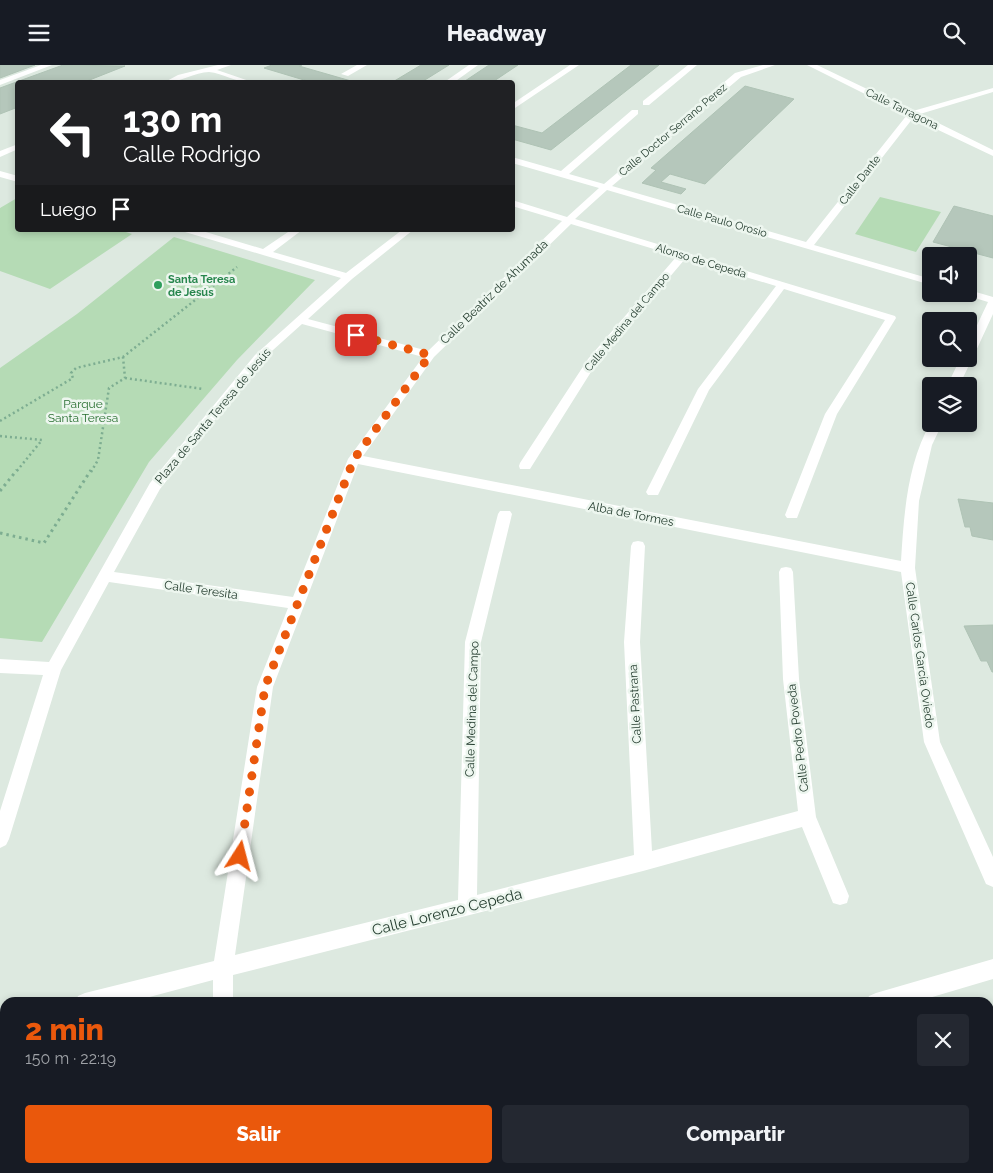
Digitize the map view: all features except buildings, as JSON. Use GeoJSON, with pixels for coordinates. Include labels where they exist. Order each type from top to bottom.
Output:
{"type":"FeatureCollection","features":[{"type":"Feature","properties":{"kind":"street"},"geometry":{"type":"LineString","coordinates":[[0,83],[48,65]]}},
{"type":"Feature","properties":{"kind":"street"},"geometry":{"type":"LineString","coordinates":[[192,65],[241,80]]}},
{"type":"Feature","properties":{"kind":"street"},"geometry":{"type":"LineString","coordinates":[[174,80],[227,65]]}},
{"type":"Feature","properties":{"kind":"street"},"geometry":{"type":"LineString","coordinates":[[345,74],[363,65]]}},
{"type":"Feature","properties":{"kind":"street"},"geometry":{"type":"LineString","coordinates":[[452,80],[474,65]]}},
{"type":"Feature","properties":{"kind":"street"},"geometry":{"type":"LineString","coordinates":[[515,106],[575,65]]}},
{"type":"Feature","properties":{"kind":"street"},"geometry":{"type":"LineString","coordinates":[[646,103],[694,65]]}},
{"type":"Feature","properties":{"kind":"street","name":"Calle Doctor Serrano Perez"},"geometry":{"type":"LineString","coordinates":[[604,187],[738,75],[771,65]]}},
{"type":"Feature","properties":{"kind":"street","name":"Calle Tarragona"},"geometry":{"type":"LineString","coordinates":[[811,65],[993,153]]}},
{"type":"Feature","properties":{"kind":"street"},"geometry":{"type":"LineString","coordinates":[[912,114],[993,90]]}},
{"type":"Feature","properties":{"kind":"street"},"geometry":{"type":"LineString","coordinates":[[562,175],[635,111]]}},
{"type":"Feature","properties":{"kind":"street","name":"Calle Dante"},"geometry":{"type":"LineString","coordinates":[[808,246],[912,114]]}},
{"type":"Feature","properties":{"kind":"street"},"geometry":{"type":"LineString","coordinates":[[0,154],[15,148]]}},
{"type":"Feature","properties":{"kind":"street","name":"Calle Paulo Orosio"},"geometry":{"type":"LineString","coordinates":[[515,162],[922,279]]}},
{"type":"Feature","properties":{"kind":"street"},"geometry":{"type":"LineString","coordinates":[[0,174],[15,178]]}},
{"type":"Feature","properties":{"kind":"street","name":"Calle Beatriz de Ahumada"},"geometry":{"type":"LineString","coordinates":[[223,997],[222,968],[265,687],[354,459],[430,355],[604,187]]}},
{"type":"Feature","properties":{"kind":"street","name":"Alonso de Cepeda"},"geometry":{"type":"LineString","coordinates":[[515,204],[891,318],[831,414],[792,515]]}},
{"type":"Feature","properties":{"kind":"street"},"geometry":{"type":"LineString","coordinates":[[195,232],[348,277]]}},
{"type":"Feature","properties":{"kind":"street"},"geometry":{"type":"LineString","coordinates":[[264,253],[294,232]]}},
{"type":"Feature","properties":{"kind":"street","name":"Plaza de Santa Teresa de Jesús"},"geometry":{"type":"LineString","coordinates":[[0,839],[53,669],[155,486],[259,357],[348,277],[405,232]]}},
{"type":"Feature","properties":{"kind":"street","name":"Calle Medina del Campo"},"geometry":{"type":"LineString","coordinates":[[525,466],[592,362],[683,255]]}},
{"type":"Feature","properties":{"kind":"street"},"geometry":{"type":"LineString","coordinates":[[653,492],[704,389],[782,285]]}},
{"type":"Feature","properties":{"kind":"street"},"geometry":{"type":"LineString","coordinates":[[977,296],[993,301],[977,336]]}},
{"type":"Feature","properties":{"kind":"street"},"geometry":{"type":"LineString","coordinates":[[301,320],[430,355]]}},
{"type":"Feature","properties":{"kind":"street","name":"Calle Carlos García Oviedo"},"geometry":{"type":"LineString","coordinates":[[932,432],[926,445],[912,501],[908,568],[932,742],[993,878]]}},
{"type":"Feature","properties":{"kind":"street","name":"Alba de Tormes"},"geometry":{"type":"LineString","coordinates":[[354,459],[908,568]]}},
{"type":"Feature","properties":{"kind":"street","name":"Calle Medina del Campo"},"geometry":{"type":"LineString","coordinates":[[467,907],[473,642],[505,514]]}},
{"type":"Feature","properties":{"kind":"street","name":"Calle Pastrana"},"geometry":{"type":"LineString","coordinates":[[638,546],[632,642],[643,863]]}},
{"type":"Feature","properties":{"kind":"street","name":"Calle Pedro Poveda"},"geometry":{"type":"LineString","coordinates":[[786,572],[791,679],[807,817],[840,896]]}},
{"type":"Feature","properties":{"kind":"street","name":"Calle Teresita"},"geometry":{"type":"LineString","coordinates":[[104,576],[298,604]]}},
{"type":"Feature","properties":{"kind":"street"},"geometry":{"type":"LineString","coordinates":[[0,666],[53,669]]}},
{"type":"Feature","properties":{"kind":"street","name":"Calle Lorenzo Cepeda"},"geometry":{"type":"LineString","coordinates":[[109,997],[643,863],[807,817]]}},
{"type":"Feature","properties":{"kind":"street"},"geometry":{"type":"LineString","coordinates":[[908,997],[993,969]]}},
{"type":"Feature","properties":{"kind":"path"},"geometry":{"type":"LineString","coordinates":[[0,421],[73,377],[71,373],[76,368],[123,357],[240,265]]}},
{"type":"Feature","properties":{"kind":"path"},"geometry":{"type":"LineString","coordinates":[[123,357],[125,377]]}},
{"type":"Feature","properties":{"kind":"path"},"geometry":{"type":"LineString","coordinates":[[0,533],[44,543],[98,459],[109,388],[125,377],[211,390]]}},
{"type":"Feature","properties":{"kind":"path"},"geometry":{"type":"LineString","coordinates":[[0,437],[42,440],[0,491]]}},
{"type":"Feature","properties":{"kind":"green space"},"geometry":{"type":"Polygon","coordinates":[[[880,197],[941,212],[916,252],[855,234],[880,197]]]}},
{"type":"Feature","properties":{"kind":"green space"},"geometry":{"type":"Polygon","coordinates":[[[15,199],[15,232],[126,232],[132,234],[50,289],[0,271],[0,208],[15,199]]]}},
{"type":"Feature","properties":{"kind":"green space","name":"Parque Santa Teresa"},"geometry":{"type":"Polygon","coordinates":[[[174,237],[315,280],[237,360],[149,462],[42,642],[0,638],[0,368],[77,314],[174,237]]]}},
{"type":"Feature","properties":{"kind":"place","name":"Santa Teresa de Jesús"},"geometry":{"type":"Point","coordinates":[158,285]}},
{"type":"Feature","properties":{"kind":"route"},"geometry":{"type":"LineString","coordinates":[[240,856],[265,687],[354,459],[430,355],[356,335]]}}]}
